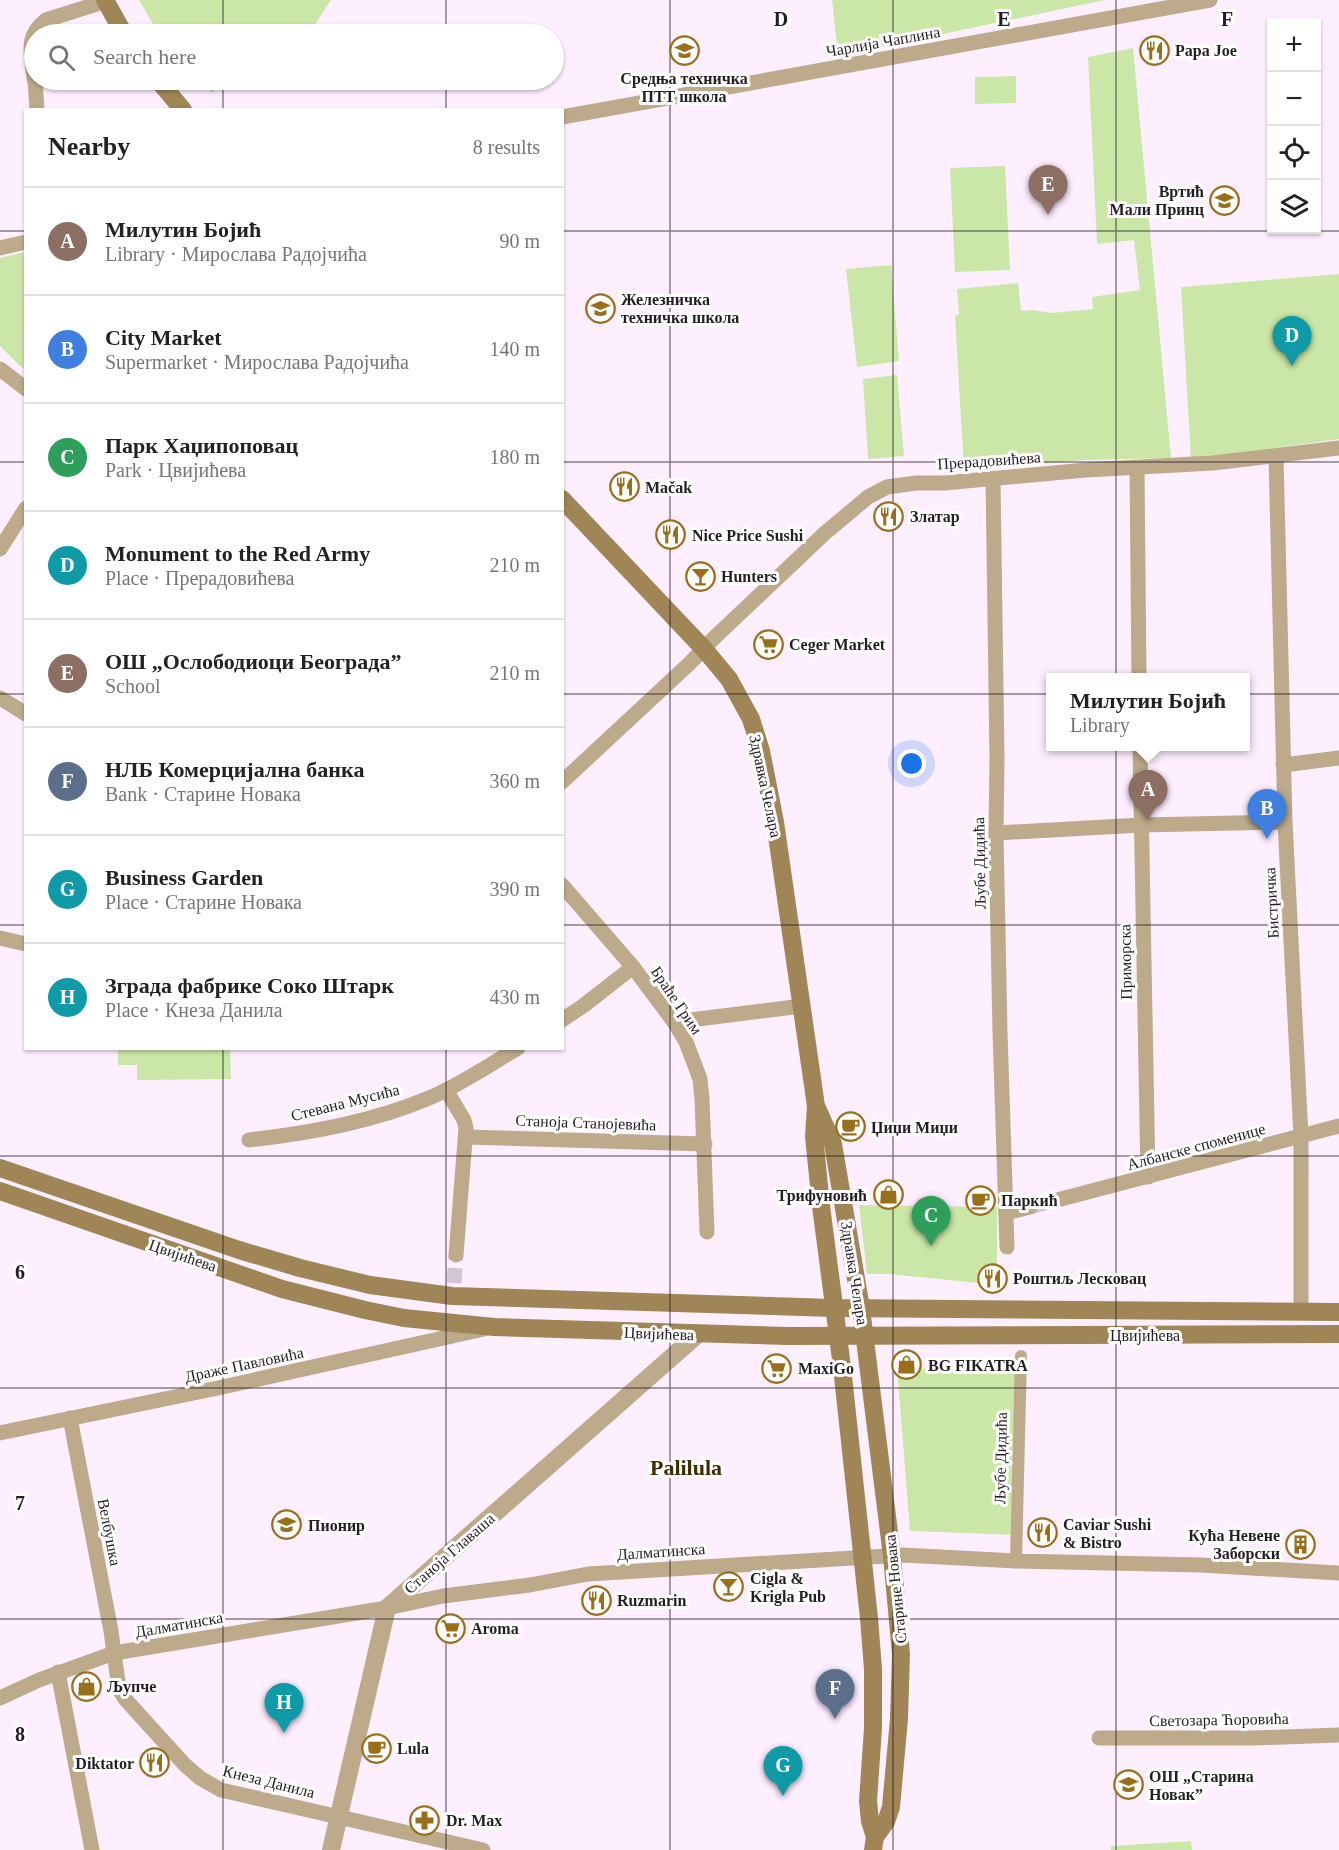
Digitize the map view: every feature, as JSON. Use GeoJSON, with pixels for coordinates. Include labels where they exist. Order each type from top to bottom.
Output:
{"type":"FeatureCollection","features":[{"type":"Feature","properties":{"kind":"main road"},"geometry":{"type":"LineString","coordinates":[[106,1],[119,24]]}},
{"type":"Feature","properties":{"kind":"main road"},"geometry":{"type":"LineString","coordinates":[[166,90],[181,108]]}},
{"type":"Feature","properties":{"kind":"main road","name":"Здравка Челара"},"geometry":{"type":"LineString","coordinates":[[564,501],[704,649],[729,679],[757,735],[775,822],[816,1106],[815,1147],[837,1337]]}},
{"type":"Feature","properties":{"kind":"main road","name":"Здравка Челара"},"geometry":{"type":"LineString","coordinates":[[816,1106],[833,1144],[865,1337]]}},
{"type":"Feature","properties":{"kind":"main road","name":"Цвијићева"},"geometry":{"type":"LineString","coordinates":[[0,1168],[239,1250],[300,1269],[370,1284],[833,1308],[1339,1312]]}},
{"type":"Feature","properties":{"kind":"main road","name":"Цвијићева"},"geometry":{"type":"LineString","coordinates":[[0,1191],[282,1289],[404,1318],[494,1327],[698,1335],[865,1337],[1339,1334]]}},
{"type":"Feature","properties":{"kind":"main road","name":"Старине Новака"},"geometry":{"type":"LineString","coordinates":[[837,1337],[863,1557],[873,1669],[873,1728],[868,1801],[874,1844]]}},
{"type":"Feature","properties":{"kind":"main road","name":"Старине Новака"},"geometry":{"type":"LineString","coordinates":[[865,1337],[892,1556],[901,1654],[899,1719],[891,1807],[874,1844]]}},
{"type":"Feature","properties":{"kind":"street","name":"Чарлија Чаплина"},"geometry":{"type":"LineString","coordinates":[[564,117],[1210,0]]}},
{"type":"Feature","properties":{"kind":"street"},"geometry":{"type":"LineString","coordinates":[[40,24],[46,20],[106,1]]}},
{"type":"Feature","properties":{"kind":"street"},"geometry":{"type":"LineString","coordinates":[[36,90],[37,108]]}},
{"type":"Feature","properties":{"kind":"street"},"geometry":{"type":"LineString","coordinates":[[0,248],[24,242]]}},
{"type":"Feature","properties":{"kind":"street"},"geometry":{"type":"LineString","coordinates":[[0,369],[24,387]]}},
{"type":"Feature","properties":{"kind":"street","name":"Прерадовићева"},"geometry":{"type":"LineString","coordinates":[[564,780],[825,533],[876,492],[887,487],[1086,470],[1213,463],[1339,448]]}},
{"type":"Feature","properties":{"kind":"street","name":"Бистричка"},"geometry":{"type":"LineString","coordinates":[[1276,456],[1285,822],[1300,1137],[1301,1311]]}},
{"type":"Feature","properties":{"kind":"street"},"geometry":{"type":"LineString","coordinates":[[1137,468],[1139,673]]}},
{"type":"Feature","properties":{"kind":"street","name":"Љубе Дидића"},"geometry":{"type":"LineString","coordinates":[[993,479],[996,833],[1007,1247]]}},
{"type":"Feature","properties":{"kind":"street"},"geometry":{"type":"LineString","coordinates":[[0,548],[24,511]]}},
{"type":"Feature","properties":{"kind":"street"},"geometry":{"type":"LineString","coordinates":[[0,698],[24,713]]}},
{"type":"Feature","properties":{"kind":"street","name":"Приморска"},"geometry":{"type":"LineString","coordinates":[[1140,751],[1148,1177]]}},
{"type":"Feature","properties":{"kind":"street"},"geometry":{"type":"LineString","coordinates":[[1283,765],[1339,758]]}},
{"type":"Feature","properties":{"kind":"street"},"geometry":{"type":"LineString","coordinates":[[996,833],[1141,825],[1285,822]]}},
{"type":"Feature","properties":{"kind":"street","name":"Браће Грим"},"geometry":{"type":"LineString","coordinates":[[564,887],[633,967],[686,1042],[700,1079],[705,1144],[707,1232]]}},
{"type":"Feature","properties":{"kind":"street"},"geometry":{"type":"LineString","coordinates":[[0,938],[24,944]]}},
{"type":"Feature","properties":{"kind":"street"},"geometry":{"type":"LineString","coordinates":[[564,1019],[633,967]]}},
{"type":"Feature","properties":{"kind":"street"},"geometry":{"type":"LineString","coordinates":[[674,1022],[802,1006]]}},
{"type":"Feature","properties":{"kind":"street","name":"Стевана Мусића"},"geometry":{"type":"LineString","coordinates":[[249,1140],[321,1130],[397,1109],[446,1090],[515,1050]]}},
{"type":"Feature","properties":{"kind":"street"},"geometry":{"type":"LineString","coordinates":[[446,1090],[464,1120],[466,1137],[456,1255]]}},
{"type":"Feature","properties":{"kind":"street","name":"Албанске споменице"},"geometry":{"type":"LineString","coordinates":[[1061,1199],[1339,1126]]}},
{"type":"Feature","properties":{"kind":"street","name":"Станоја Станојевића"},"geometry":{"type":"LineString","coordinates":[[466,1137],[705,1144]]}},
{"type":"Feature","properties":{"kind":"street"},"geometry":{"type":"LineString","coordinates":[[1006,1214],[1030,1207]]}},
{"type":"Feature","properties":{"kind":"street","name":"Драже Павловића"},"geometry":{"type":"LineString","coordinates":[[0,1433],[494,1327]]}},
{"type":"Feature","properties":{"kind":"street","name":"Станоја Главаша"},"geometry":{"type":"LineString","coordinates":[[387,1608],[698,1335]]}},
{"type":"Feature","properties":{"kind":"street","name":"Љубе Дидића"},"geometry":{"type":"LineString","coordinates":[[1016,1561],[1021,1356]]}},
{"type":"Feature","properties":{"kind":"street","name":"Велбушка"},"geometry":{"type":"LineString","coordinates":[[70,1418],[114,1653]]}},
{"type":"Feature","properties":{"kind":"street","name":"Далматинска"},"geometry":{"type":"LineString","coordinates":[[0,1698],[58,1672],[114,1653],[387,1608],[443,1596],[588,1574],[892,1556],[1201,1565],[1339,1573]]}},
{"type":"Feature","properties":{"kind":"street"},"geometry":{"type":"LineString","coordinates":[[331,1850],[387,1608]]}},
{"type":"Feature","properties":{"kind":"street","name":"Кнеза Данила"},"geometry":{"type":"LineString","coordinates":[[114,1653],[119,1689],[125,1699],[200,1779],[222,1790],[483,1850]]}},
{"type":"Feature","properties":{"kind":"street"},"geometry":{"type":"LineString","coordinates":[[58,1672],[92,1850]]}},
{"type":"Feature","properties":{"kind":"street","name":"Светозара Ћоровића"},"geometry":{"type":"LineString","coordinates":[[1099,1738],[1252,1738],[1339,1735]]}},
{"type":"Feature","properties":{"kind":"green space"},"geometry":{"type":"Polygon","coordinates":[[[139,0],[331,0],[315,24],[153,24],[139,0]]]}},
{"type":"Feature","properties":{"kind":"green space"},"geometry":{"type":"Polygon","coordinates":[[[832,0],[1105,0],[838,56],[832,0]]]}},
{"type":"Feature","properties":{"kind":"green space"},"geometry":{"type":"Polygon","coordinates":[[[1133,48],[1171,458],[1085,460],[964,470],[955,316],[959,314],[957,289],[1018,283],[1021,311],[1052,313],[1093,309],[1092,297],[1140,290],[1134,240],[1097,244],[1088,57],[1133,48]]]}},
{"type":"Feature","properties":{"kind":"green space"},"geometry":{"type":"Polygon","coordinates":[[[1016,76],[1016,103],[975,104],[975,77],[1016,76]]]}},
{"type":"Feature","properties":{"kind":"green space"},"geometry":{"type":"Polygon","coordinates":[[[1005,166],[1010,270],[955,272],[950,168],[1005,166]]]}},
{"type":"Feature","properties":{"kind":"green space"},"geometry":{"type":"Polygon","coordinates":[[[24,252],[24,368],[0,346],[0,258],[24,252]]]}},
{"type":"Feature","properties":{"kind":"green space"},"geometry":{"type":"Polygon","coordinates":[[[891,265],[899,361],[857,367],[846,269],[891,265]]]}},
{"type":"Feature","properties":{"kind":"green space"},"geometry":{"type":"Polygon","coordinates":[[[1339,274],[1339,439],[1191,460],[1181,287],[1339,274]]]}},
{"type":"Feature","properties":{"kind":"green space"},"geometry":{"type":"Polygon","coordinates":[[[897,375],[904,456],[868,459],[863,379],[897,375]]]}},
{"type":"Feature","properties":{"kind":"green space"},"geometry":{"type":"Polygon","coordinates":[[[118,1050],[230,1050],[231,1079],[137,1080],[137,1065],[118,1065],[118,1050]]]}},
{"type":"Feature","properties":{"kind":"green space"},"geometry":{"type":"Polygon","coordinates":[[[859,1205],[997,1207],[997,1269],[986,1270],[985,1282],[978,1283],[867,1274],[859,1205]]]}},
{"type":"Feature","properties":{"kind":"green space"},"geometry":{"type":"Polygon","coordinates":[[[897,1368],[1021,1371],[1021,1535],[910,1531],[897,1368]]]}},
{"type":"Feature","properties":{"kind":"green space"},"geometry":{"type":"Polygon","coordinates":[[[1191,1841],[1192,1850],[1111,1850],[1111,1846],[1191,1841]]]}},
{"type":"Feature","properties":{"kind":"tunnel"},"geometry":{"type":"LineString","coordinates":[[1030,1207],[1061,1199]]}},
{"type":"Feature","properties":{"kind":"tunnel"},"geometry":{"type":"LineString","coordinates":[[454,1283],[456,1255]]}},
{"type":"Feature","properties":{"kind":"place","name":"Средња техничка ПТТ школа"},"geometry":{"type":"Point","coordinates":[684,50]}},
{"type":"Feature","properties":{"kind":"place","name":"Papa Joe"},"geometry":{"type":"Point","coordinates":[1154,50]}},
{"type":"Feature","properties":{"kind":"place","name":"Вртић Мали Принц"},"geometry":{"type":"Point","coordinates":[1225,200]}},
{"type":"Feature","properties":{"kind":"place","name":"ОШ „Ослободиоци Београда”"},"geometry":{"type":"Point","coordinates":[1048,215]}},
{"type":"Feature","properties":{"kind":"place","name":"Железничка техничка школа"},"geometry":{"type":"Point","coordinates":[600,308]}},
{"type":"Feature","properties":{"kind":"place","name":"Monument to the Red Army"},"geometry":{"type":"Point","coordinates":[1292,366]}},
{"type":"Feature","properties":{"kind":"place","name":"Mačak"},"geometry":{"type":"Point","coordinates":[624,487]}},
{"type":"Feature","properties":{"kind":"place","name":"Златар"},"geometry":{"type":"Point","coordinates":[889,516]}},
{"type":"Feature","properties":{"kind":"place","name":"Nice Price Sushi"},"geometry":{"type":"Point","coordinates":[671,535]}},
{"type":"Feature","properties":{"kind":"place","name":"Hunters"},"geometry":{"type":"Point","coordinates":[700,576]}},
{"type":"Feature","properties":{"kind":"place","name":"Ceger Market"},"geometry":{"type":"Point","coordinates":[768,644]}},
{"type":"Feature","properties":{"kind":"place","name":"Милутин Бојић"},"geometry":{"type":"Point","coordinates":[1148,820]}},
{"type":"Feature","properties":{"kind":"place","name":"City Market"},"geometry":{"type":"Point","coordinates":[1267,839]}},
{"type":"Feature","properties":{"kind":"place","name":"Џиџи Миџи"},"geometry":{"type":"Point","coordinates":[850,1127]}},
{"type":"Feature","properties":{"kind":"place","name":"Трифуновић"},"geometry":{"type":"Point","coordinates":[888,1195]}},
{"type":"Feature","properties":{"kind":"place","name":"Паркић"},"geometry":{"type":"Point","coordinates":[980,1200]}},
{"type":"Feature","properties":{"kind":"place","name":"Парк Хаџипоповац"},"geometry":{"type":"Point","coordinates":[931,1246]}},
{"type":"Feature","properties":{"kind":"place","name":"Роштиљ Лесковац"},"geometry":{"type":"Point","coordinates":[992,1278]}},
{"type":"Feature","properties":{"kind":"place","name":"BG FIKATRA"},"geometry":{"type":"Point","coordinates":[907,1365]}},
{"type":"Feature","properties":{"kind":"place","name":"MaxiGo"},"geometry":{"type":"Point","coordinates":[777,1368]}},
{"type":"Feature","properties":{"kind":"place","name":"Пионир"},"geometry":{"type":"Point","coordinates":[287,1525]}},
{"type":"Feature","properties":{"kind":"place","name":"Caviar Sushi & Bistro"},"geometry":{"type":"Point","coordinates":[1042,1533]}},
{"type":"Feature","properties":{"kind":"place","name":"Кућа Невене Заборски"},"geometry":{"type":"Point","coordinates":[1301,1544]}},
{"type":"Feature","properties":{"kind":"place","name":"Cigla & Krigla Pub"},"geometry":{"type":"Point","coordinates":[729,1587]}},
{"type":"Feature","properties":{"kind":"place","name":"Ruzmarin"},"geometry":{"type":"Point","coordinates":[596,1600]}},
{"type":"Feature","properties":{"kind":"place","name":"Aroma"},"geometry":{"type":"Point","coordinates":[450,1628]}},
{"type":"Feature","properties":{"kind":"place","name":"Љупче"},"geometry":{"type":"Point","coordinates":[86,1686]}},
{"type":"Feature","properties":{"kind":"place","name":"НЛБ Комерцијална банка"},"geometry":{"type":"Point","coordinates":[835,1719]}},
{"type":"Feature","properties":{"kind":"place","name":"Зграда фабрике Соко Штарк"},"geometry":{"type":"Point","coordinates":[284,1733]}},
{"type":"Feature","properties":{"kind":"place","name":"Lula"},"geometry":{"type":"Point","coordinates":[376,1748]}},
{"type":"Feature","properties":{"kind":"place","name":"Diktator"},"geometry":{"type":"Point","coordinates":[155,1763]}},
{"type":"Feature","properties":{"kind":"place","name":"ОШ „Старина Новак”"},"geometry":{"type":"Point","coordinates":[1128,1785]}},
{"type":"Feature","properties":{"kind":"place","name":"Business Garden"},"geometry":{"type":"Point","coordinates":[783,1796]}},
{"type":"Feature","properties":{"kind":"place","name":"Dr. Max"},"geometry":{"type":"Point","coordinates":[425,1820]}},
{"type":"Feature","properties":{"kind":"district","name":"Palilula"},"geometry":{"type":"Point","coordinates":[686,1467]}}]}
